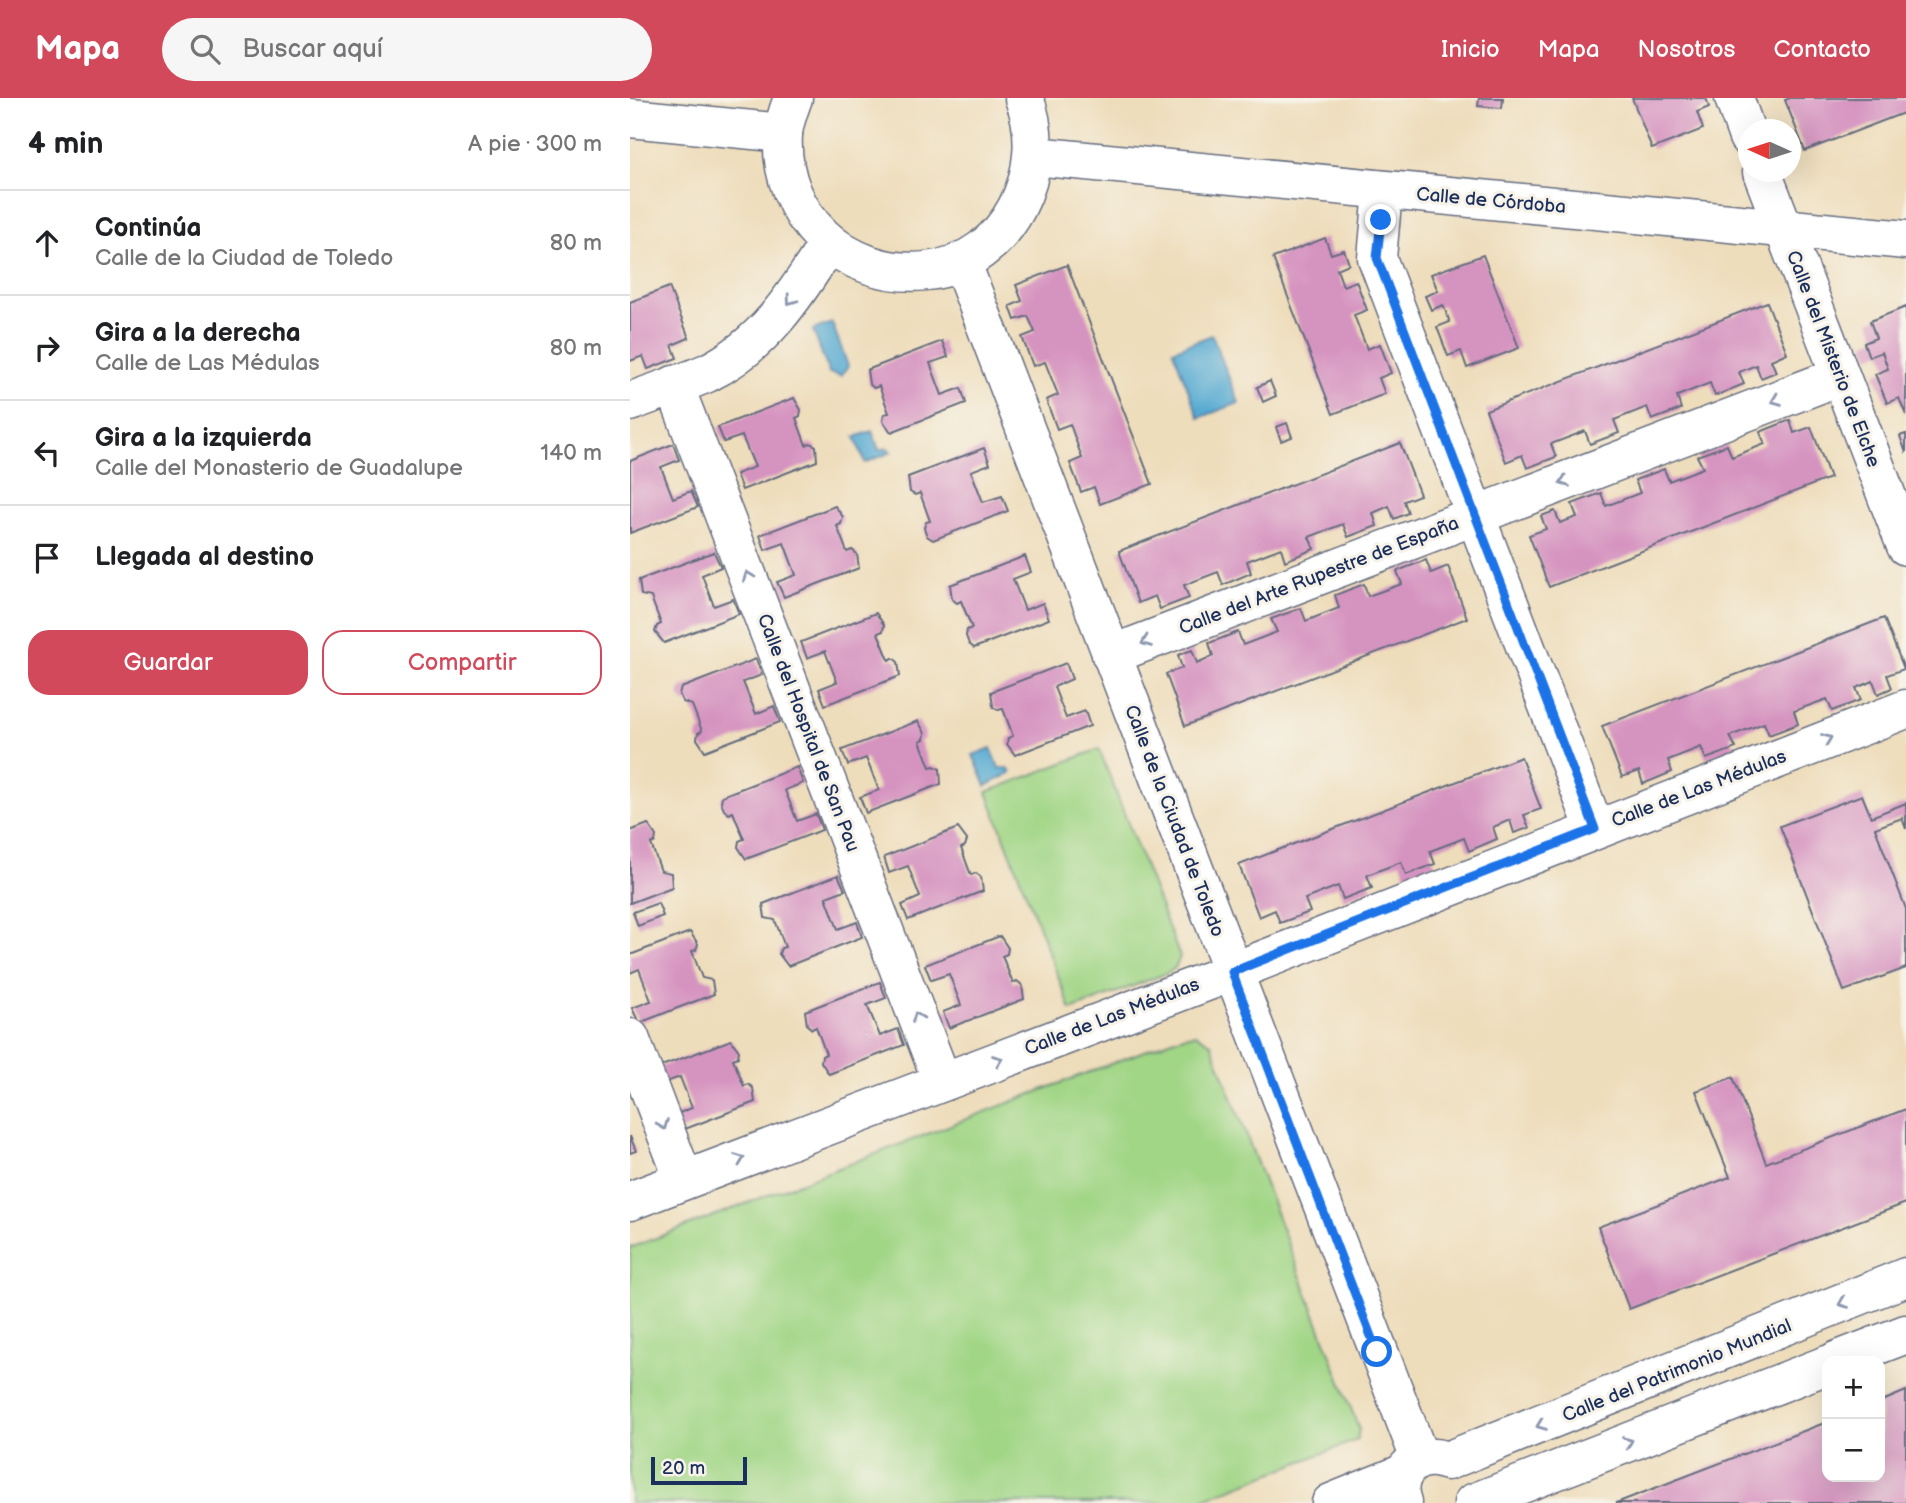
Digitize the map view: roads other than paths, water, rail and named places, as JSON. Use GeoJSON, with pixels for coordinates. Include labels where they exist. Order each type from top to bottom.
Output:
{"type":"FeatureCollection","features":[{"type":"Feature","properties":{"kind":"street"},"geometry":{"type":"LineString","coordinates":[[630,118],[788,115],[786,176],[804,217],[828,244],[856,261],[887,271],[929,271],[961,261],[988,245],[1015,214],[1027,189],[1034,156],[1032,118],[1024,98]]}},
{"type":"Feature","properties":{"kind":"street"},"geometry":{"type":"LineString","coordinates":[[1734,98],[1742,119]]}},
{"type":"Feature","properties":{"kind":"street","name":"Calle de Córdoba"},"geometry":{"type":"LineString","coordinates":[[1034,156],[1906,240]]}},
{"type":"Feature","properties":{"kind":"street","name":"Calle del Misterio de Elche"},"geometry":{"type":"LineString","coordinates":[[1766,182],[1906,546]]}},
{"type":"Feature","properties":{"kind":"street"},"geometry":{"type":"LineString","coordinates":[[1382,191],[1377,258],[1595,829]]}},
{"type":"Feature","properties":{"kind":"street"},"geometry":{"type":"LineString","coordinates":[[630,402],[707,373],[742,352],[774,323],[828,244]]}},
{"type":"Feature","properties":{"kind":"street","name":"Calle de la Ciudad de Toledo"},"geometry":{"type":"LineString","coordinates":[[961,261],[1232,972],[1418,1474],[1460,1477],[1462,1486],[1459,1503]]}},
{"type":"Feature","properties":{"kind":"street","name":"Calle del Arte Rupestre de España"},"geometry":{"type":"LineString","coordinates":[[1111,655],[1840,376]]}},
{"type":"Feature","properties":{"kind":"street","name":"Calle del Hospital de San Pau"},"geometry":{"type":"LineString","coordinates":[[674,385],[942,1081]]}},
{"type":"Feature","properties":{"kind":"street","name":"Calle de Las Médulas"},"geometry":{"type":"LineString","coordinates":[[630,1201],[1232,972],[1906,709]]}},
{"type":"Feature","properties":{"kind":"street"},"geometry":{"type":"LineString","coordinates":[[630,1038],[684,1180]]}},
{"type":"Feature","properties":{"kind":"street","name":"Calle del Patrimonio Mundial"},"geometry":{"type":"LineString","coordinates":[[1331,1503],[1418,1474],[1906,1277]]}},
{"type":"Feature","properties":{"kind":"street"},"geometry":{"type":"LineString","coordinates":[[1849,1356],[1906,1334]]}},
{"type":"Feature","properties":{"kind":"street"},"geometry":{"type":"LineString","coordinates":[[1473,1503],[1822,1366]]}},
{"type":"Feature","properties":{"kind":"water"},"geometry":{"type":"Polygon","coordinates":[[[832,323],[848,366],[841,376],[829,373],[813,330],[832,323]]]}},
{"type":"Feature","properties":{"kind":"water"},"geometry":{"type":"Polygon","coordinates":[[[1212,335],[1239,403],[1199,418],[1173,350],[1212,335]]]}},
{"type":"Feature","properties":{"kind":"water"},"geometry":{"type":"Polygon","coordinates":[[[872,431],[879,450],[888,448],[891,452],[865,463],[855,437],[872,431]]]}},
{"type":"Feature","properties":{"kind":"water"},"geometry":{"type":"Polygon","coordinates":[[[991,748],[999,768],[1008,768],[1011,773],[986,786],[973,755],[991,748]]]}}]}
